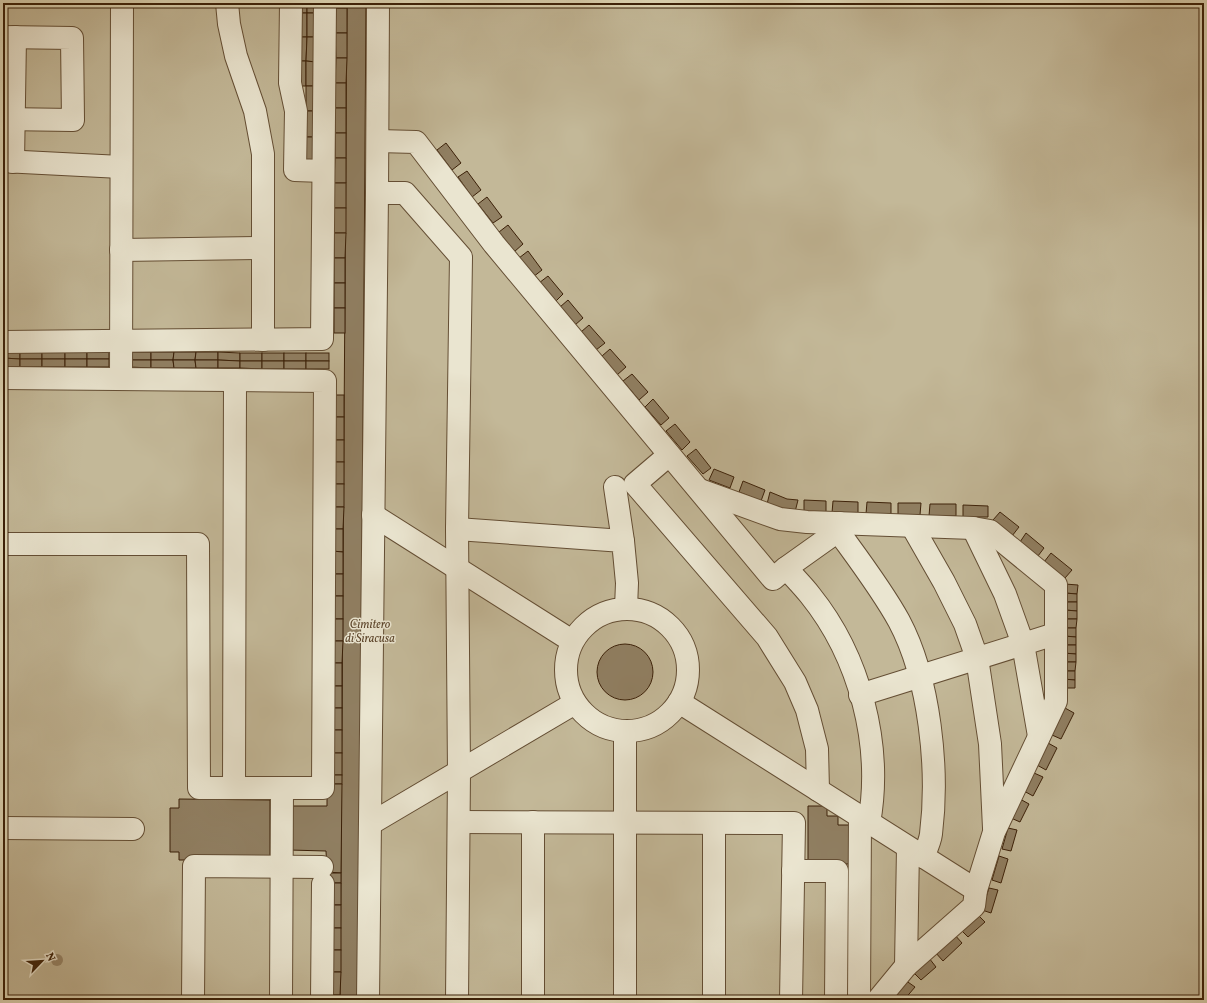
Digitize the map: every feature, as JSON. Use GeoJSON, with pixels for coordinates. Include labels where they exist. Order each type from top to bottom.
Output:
{"type":"FeatureCollection","features":[{"type":"Feature","properties":{"kind":"lane"},"geometry":{"type":"LineString","coordinates":[[121,379],[122,3]]}},
{"type":"Feature","properties":{"kind":"lane"},"geometry":{"type":"LineString","coordinates":[[227,3],[229,24],[260,133],[263,154],[263,340]]}},
{"type":"Feature","properties":{"kind":"lane"},"geometry":{"type":"LineString","coordinates":[[290,3],[290,83],[296,111],[295,170],[323,170]]}},
{"type":"Feature","properties":{"kind":"lane"},"geometry":{"type":"LineString","coordinates":[[3,342],[322,339],[325,3]]}},
{"type":"Feature","properties":{"kind":"lane"},"geometry":{"type":"LineString","coordinates":[[368,1000],[378,141],[378,3]]}},
{"type":"Feature","properties":{"kind":"lane"},"geometry":{"type":"LineString","coordinates":[[8,119],[73,120],[72,38],[9,37],[8,119],[8,161],[121,167]]}},
{"type":"Feature","properties":{"kind":"lane"},"geometry":{"type":"LineString","coordinates":[[378,141],[416,142],[494,244],[668,455],[700,490],[773,579],[838,527]]}},
{"type":"Feature","properties":{"kind":"lane"},"geometry":{"type":"LineString","coordinates":[[377,193],[405,193],[461,257],[457,529],[459,772],[457,1000]]}},
{"type":"Feature","properties":{"kind":"lane"},"geometry":{"type":"LineString","coordinates":[[121,250],[263,248]]}},
{"type":"Feature","properties":{"kind":"lane"},"geometry":{"type":"LineString","coordinates":[[3,378],[325,381],[323,788],[199,788],[198,544],[3,544]]}},
{"type":"Feature","properties":{"kind":"lane"},"geometry":{"type":"LineString","coordinates":[[234,788],[235,380]]}},
{"type":"Feature","properties":{"kind":"lane"},"geometry":{"type":"LineString","coordinates":[[668,455],[635,484],[767,637],[795,682],[807,710],[817,749],[818,790]]}},
{"type":"Feature","properties":{"kind":"lane"},"geometry":{"type":"LineString","coordinates":[[615,487],[623,541],[627,583],[626,608]]}},
{"type":"Feature","properties":{"kind":"lane"},"geometry":{"type":"LineString","coordinates":[[700,490],[780,519],[838,527],[912,526],[973,528],[990,531],[1056,585],[1056,700],[994,832],[976,890],[974,906],[906,966],[878,1000]]}},
{"type":"Feature","properties":{"kind":"lane"},"geometry":{"type":"LineString","coordinates":[[373,515],[572,641]]}},
{"type":"Feature","properties":{"kind":"lane"},"geometry":{"type":"LineString","coordinates":[[912,526],[948,589],[977,658],[990,744],[994,832]]}},
{"type":"Feature","properties":{"kind":"lane"},"geometry":{"type":"LineString","coordinates":[[838,527],[899,621],[913,654],[920,676],[935,774],[930,836],[916,852],[906,966]]}},
{"type":"Feature","properties":{"kind":"lane"},"geometry":{"type":"LineString","coordinates":[[973,528],[1005,594],[1023,644],[1039,736]]}},
{"type":"Feature","properties":{"kind":"lane"},"geometry":{"type":"LineString","coordinates":[[457,529],[623,541]]}},
{"type":"Feature","properties":{"kind":"lane"},"geometry":{"type":"LineString","coordinates":[[786,568],[811,596],[831,627],[848,660],[868,723],[872,751],[873,780],[865,820],[859,1000]]}},
{"type":"Feature","properties":{"kind":"lane"},"geometry":{"type":"LineString","coordinates":[[626,608],[641,610],[656,615],[668,625],[678,636],[686,652],[688,669],[686,686],[678,702],[669,714],[656,724],[641,729],[625,731],[610,729],[597,724],[585,715],[575,703],[567,684],[566,662],[572,641],[582,628],[595,617],[610,610],[626,608]]}},
{"type":"Feature","properties":{"kind":"lane"},"geometry":{"type":"LineString","coordinates":[[860,695],[1055,634]]}},
{"type":"Feature","properties":{"kind":"lane"},"geometry":{"type":"LineString","coordinates":[[678,702],[976,890]]}},
{"type":"Feature","properties":{"kind":"lane"},"geometry":{"type":"LineString","coordinates":[[370,824],[575,703]]}},
{"type":"Feature","properties":{"kind":"lane"},"geometry":{"type":"LineString","coordinates":[[625,731],[625,1000]]}},
{"type":"Feature","properties":{"kind":"lane"},"geometry":{"type":"LineString","coordinates":[[281,1000],[282,788]]}},
{"type":"Feature","properties":{"kind":"lane"},"geometry":{"type":"LineString","coordinates":[[459,822],[625,822],[714,824],[794,823],[791,1000]]}},
{"type":"Feature","properties":{"kind":"lane"},"geometry":{"type":"LineString","coordinates":[[533,822],[533,1000]]}},
{"type":"Feature","properties":{"kind":"lane"},"geometry":{"type":"LineString","coordinates":[[714,824],[714,1000]]}},
{"type":"Feature","properties":{"kind":"lane"},"geometry":{"type":"LineString","coordinates":[[3,828],[133,829]]}},
{"type":"Feature","properties":{"kind":"lane"},"geometry":{"type":"LineString","coordinates":[[193,1000],[194,866],[282,866],[322,876],[322,1000]]}},
{"type":"Feature","properties":{"kind":"lane"},"geometry":{"type":"LineString","coordinates":[[793,871],[837,871],[836,1000]]}},
{"type":"Feature","properties":{"kind":"green space","name":"Cimitero di Siracusa"},"geometry":{"type":"Polygon","coordinates":[[[3,3],[1204,3],[1204,1000],[3,1000],[3,3]]]}},
{"type":"Feature","properties":{"kind":"building"},"geometry":{"type":"Polygon","coordinates":[[[297,3],[307,3],[307,13],[297,13],[297,3]]]}},
{"type":"Feature","properties":{"kind":"building"},"geometry":{"type":"Polygon","coordinates":[[[307,3],[317,3],[316,13],[307,13],[307,3]]]}},
{"type":"Feature","properties":{"kind":"building"},"geometry":{"type":"Polygon","coordinates":[[[347,3],[366,3],[359,1000],[340,1000],[347,3]]]}},
{"type":"Feature","properties":{"kind":"building"},"geometry":{"type":"Polygon","coordinates":[[[336,8],[347,8],[347,33],[335,33],[336,8]]]}},
{"type":"Feature","properties":{"kind":"building"},"geometry":{"type":"Polygon","coordinates":[[[297,13],[307,13],[307,37],[297,37],[297,13]]]}},
{"type":"Feature","properties":{"kind":"building"},"geometry":{"type":"Polygon","coordinates":[[[307,13],[316,13],[316,37],[307,37],[307,13]]]}},
{"type":"Feature","properties":{"kind":"building"},"geometry":{"type":"Polygon","coordinates":[[[335,33],[347,33],[347,58],[336,58],[335,33]]]}},
{"type":"Feature","properties":{"kind":"building"},"geometry":{"type":"Polygon","coordinates":[[[297,37],[307,37],[306,61],[297,61],[297,37]]]}},
{"type":"Feature","properties":{"kind":"building"},"geometry":{"type":"Polygon","coordinates":[[[307,37],[316,37],[316,62],[306,61],[307,37]]]}},
{"type":"Feature","properties":{"kind":"building"},"geometry":{"type":"Polygon","coordinates":[[[336,58],[347,58],[346,83],[335,83],[336,58]]]}},
{"type":"Feature","properties":{"kind":"building"},"geometry":{"type":"Polygon","coordinates":[[[297,61],[306,61],[306,86],[296,86],[297,61]]]}},
{"type":"Feature","properties":{"kind":"building"},"geometry":{"type":"Polygon","coordinates":[[[306,61],[316,62],[316,86],[306,86],[306,61]]]}},
{"type":"Feature","properties":{"kind":"building"},"geometry":{"type":"Polygon","coordinates":[[[335,83],[346,83],[346,108],[335,108],[335,83]]]}},
{"type":"Feature","properties":{"kind":"building"},"geometry":{"type":"Polygon","coordinates":[[[306,86],[316,86],[315,111],[306,111],[306,86]]]}},
{"type":"Feature","properties":{"kind":"building"},"geometry":{"type":"Polygon","coordinates":[[[335,108],[346,108],[346,133],[335,133],[335,108]]]}},
{"type":"Feature","properties":{"kind":"building"},"geometry":{"type":"Polygon","coordinates":[[[306,111],[315,111],[315,137],[305,137],[306,111]]]}},
{"type":"Feature","properties":{"kind":"building"},"geometry":{"type":"Polygon","coordinates":[[[335,133],[346,133],[346,158],[335,158],[335,133]]]}},
{"type":"Feature","properties":{"kind":"building"},"geometry":{"type":"Polygon","coordinates":[[[305,137],[315,137],[315,162],[305,162],[305,137]]]}},
{"type":"Feature","properties":{"kind":"building"},"geometry":{"type":"Polygon","coordinates":[[[446,143],[461,163],[452,170],[437,150],[446,143]]]}},
{"type":"Feature","properties":{"kind":"building"},"geometry":{"type":"Polygon","coordinates":[[[335,158],[346,158],[346,183],[334,183],[335,158]]]}},
{"type":"Feature","properties":{"kind":"building"},"geometry":{"type":"Polygon","coordinates":[[[467,171],[481,190],[472,197],[458,177],[467,171]]]}},
{"type":"Feature","properties":{"kind":"building"},"geometry":{"type":"Polygon","coordinates":[[[334,183],[346,183],[346,208],[334,208],[334,183]]]}},
{"type":"Feature","properties":{"kind":"building"},"geometry":{"type":"Polygon","coordinates":[[[487,197],[502,217],[493,223],[478,204],[487,197]]]}},
{"type":"Feature","properties":{"kind":"building"},"geometry":{"type":"Polygon","coordinates":[[[334,208],[346,208],[346,233],[334,233],[334,208]]]}},
{"type":"Feature","properties":{"kind":"building"},"geometry":{"type":"Polygon","coordinates":[[[508,225],[523,244],[514,252],[499,232],[508,225]]]}},
{"type":"Feature","properties":{"kind":"building"},"geometry":{"type":"Polygon","coordinates":[[[334,233],[346,233],[345,258],[334,258],[334,233]]]}},
{"type":"Feature","properties":{"kind":"building"},"geometry":{"type":"Polygon","coordinates":[[[528,251],[542,270],[533,277],[519,258],[528,251]]]}},
{"type":"Feature","properties":{"kind":"building"},"geometry":{"type":"Polygon","coordinates":[[[334,258],[345,258],[345,283],[334,283],[334,258]]]}},
{"type":"Feature","properties":{"kind":"building"},"geometry":{"type":"Polygon","coordinates":[[[548,276],[563,294],[555,302],[539,283],[548,276]]]}},
{"type":"Feature","properties":{"kind":"building"},"geometry":{"type":"Polygon","coordinates":[[[334,283],[345,283],[345,308],[334,308],[334,283]]]}},
{"type":"Feature","properties":{"kind":"building"},"geometry":{"type":"Polygon","coordinates":[[[568,300],[583,318],[575,325],[560,307],[568,300]]]}},
{"type":"Feature","properties":{"kind":"building"},"geometry":{"type":"Polygon","coordinates":[[[334,308],[345,308],[345,333],[334,333],[334,308]]]}},
{"type":"Feature","properties":{"kind":"building"},"geometry":{"type":"Polygon","coordinates":[[[589,325],[605,343],[596,350],[581,332],[589,325]]]}},
{"type":"Feature","properties":{"kind":"building"},"geometry":{"type":"Polygon","coordinates":[[[610,349],[626,367],[617,375],[602,356],[610,349]]]}},
{"type":"Feature","properties":{"kind":"building"},"geometry":{"type":"Polygon","coordinates":[[[3,351],[20,351],[20,359],[3,358],[3,351]]]}},
{"type":"Feature","properties":{"kind":"building"},"geometry":{"type":"Polygon","coordinates":[[[20,351],[42,351],[42,359],[20,359],[20,351]]]}},
{"type":"Feature","properties":{"kind":"building"},"geometry":{"type":"Polygon","coordinates":[[[42,351],[65,351],[65,359],[42,359],[42,351]]]}},
{"type":"Feature","properties":{"kind":"building"},"geometry":{"type":"Polygon","coordinates":[[[65,351],[87,351],[87,359],[65,359],[65,351]]]}},
{"type":"Feature","properties":{"kind":"building"},"geometry":{"type":"Polygon","coordinates":[[[87,351],[109,351],[109,359],[87,359],[87,351]]]}},
{"type":"Feature","properties":{"kind":"building"},"geometry":{"type":"Polygon","coordinates":[[[129,352],[151,352],[151,360],[129,360],[129,352]]]}},
{"type":"Feature","properties":{"kind":"building"},"geometry":{"type":"Polygon","coordinates":[[[151,352],[174,352],[173,360],[151,360],[151,352]]]}},
{"type":"Feature","properties":{"kind":"building"},"geometry":{"type":"Polygon","coordinates":[[[174,352],[196,352],[195,360],[173,360],[174,352]]]}},
{"type":"Feature","properties":{"kind":"building"},"geometry":{"type":"Polygon","coordinates":[[[196,352],[218,352],[218,360],[195,360],[196,352]]]}},
{"type":"Feature","properties":{"kind":"building"},"geometry":{"type":"Polygon","coordinates":[[[218,352],[240,353],[240,361],[218,360],[218,352]]]}},
{"type":"Feature","properties":{"kind":"building"},"geometry":{"type":"Polygon","coordinates":[[[240,353],[262,353],[262,361],[240,361],[240,353]]]}},
{"type":"Feature","properties":{"kind":"building"},"geometry":{"type":"Polygon","coordinates":[[[262,353],[284,353],[284,361],[262,361],[262,353]]]}},
{"type":"Feature","properties":{"kind":"building"},"geometry":{"type":"Polygon","coordinates":[[[284,353],[306,353],[306,361],[284,361],[284,353]]]}},
{"type":"Feature","properties":{"kind":"building"},"geometry":{"type":"Polygon","coordinates":[[[306,353],[329,353],[329,361],[306,361],[306,353]]]}},
{"type":"Feature","properties":{"kind":"building"},"geometry":{"type":"Polygon","coordinates":[[[3,358],[20,359],[20,367],[3,367],[3,358]]]}},
{"type":"Feature","properties":{"kind":"building"},"geometry":{"type":"Polygon","coordinates":[[[20,359],[42,359],[42,367],[20,367],[20,359]]]}},
{"type":"Feature","properties":{"kind":"building"},"geometry":{"type":"Polygon","coordinates":[[[42,359],[65,359],[65,367],[42,367],[42,359]]]}},
{"type":"Feature","properties":{"kind":"building"},"geometry":{"type":"Polygon","coordinates":[[[65,359],[87,359],[87,367],[65,367],[65,359]]]}},
{"type":"Feature","properties":{"kind":"building"},"geometry":{"type":"Polygon","coordinates":[[[87,359],[109,359],[109,367],[87,367],[87,359]]]}},
{"type":"Feature","properties":{"kind":"building"},"geometry":{"type":"Polygon","coordinates":[[[129,360],[151,360],[151,368],[129,367],[129,360]]]}},
{"type":"Feature","properties":{"kind":"building"},"geometry":{"type":"Polygon","coordinates":[[[151,360],[173,360],[174,368],[151,368],[151,360]]]}},
{"type":"Feature","properties":{"kind":"building"},"geometry":{"type":"Polygon","coordinates":[[[173,360],[195,360],[196,368],[174,368],[173,360]]]}},
{"type":"Feature","properties":{"kind":"building"},"geometry":{"type":"Polygon","coordinates":[[[195,360],[218,360],[218,368],[196,368],[195,360]]]}},
{"type":"Feature","properties":{"kind":"building"},"geometry":{"type":"Polygon","coordinates":[[[218,360],[240,361],[240,368],[218,368],[218,360]]]}},
{"type":"Feature","properties":{"kind":"building"},"geometry":{"type":"Polygon","coordinates":[[[240,361],[262,361],[262,369],[240,368],[240,361]]]}},
{"type":"Feature","properties":{"kind":"building"},"geometry":{"type":"Polygon","coordinates":[[[262,361],[284,361],[284,369],[262,369],[262,361]]]}},
{"type":"Feature","properties":{"kind":"building"},"geometry":{"type":"Polygon","coordinates":[[[284,361],[306,361],[306,369],[284,369],[284,361]]]}},
{"type":"Feature","properties":{"kind":"building"},"geometry":{"type":"Polygon","coordinates":[[[306,361],[329,361],[329,369],[306,369],[306,361]]]}},
{"type":"Feature","properties":{"kind":"building"},"geometry":{"type":"Polygon","coordinates":[[[632,374],[648,392],[639,400],[623,381],[632,374]]]}},
{"type":"Feature","properties":{"kind":"building"},"geometry":{"type":"Polygon","coordinates":[[[333,395],[344,395],[344,417],[333,417],[333,395]]]}},
{"type":"Feature","properties":{"kind":"building"},"geometry":{"type":"Polygon","coordinates":[[[653,399],[669,418],[661,425],[645,407],[653,399]]]}},
{"type":"Feature","properties":{"kind":"building"},"geometry":{"type":"Polygon","coordinates":[[[333,417],[344,417],[344,440],[333,440],[333,417]]]}},
{"type":"Feature","properties":{"kind":"building"},"geometry":{"type":"Polygon","coordinates":[[[675,424],[690,442],[682,450],[666,431],[675,424]]]}},
{"type":"Feature","properties":{"kind":"building"},"geometry":{"type":"Polygon","coordinates":[[[333,440],[344,440],[344,462],[333,462],[333,440]]]}},
{"type":"Feature","properties":{"kind":"building"},"geometry":{"type":"Polygon","coordinates":[[[696,449],[711,468],[703,474],[687,456],[696,449]]]}},
{"type":"Feature","properties":{"kind":"building"},"geometry":{"type":"Polygon","coordinates":[[[333,462],[344,462],[344,484],[333,484],[333,462]]]}},
{"type":"Feature","properties":{"kind":"building"},"geometry":{"type":"Polygon","coordinates":[[[714,469],[734,477],[730,488],[709,480],[714,469]]]}},
{"type":"Feature","properties":{"kind":"building"},"geometry":{"type":"Polygon","coordinates":[[[743,481],[765,490],[761,501],[739,492],[743,481]]]}},
{"type":"Feature","properties":{"kind":"building"},"geometry":{"type":"Polygon","coordinates":[[[333,484],[344,484],[344,507],[333,507],[333,484]]]}},
{"type":"Feature","properties":{"kind":"building"},"geometry":{"type":"Polygon","coordinates":[[[770,492],[787,499],[798,500],[795,512],[767,504],[770,492]]]}},
{"type":"Feature","properties":{"kind":"building"},"geometry":{"type":"Polygon","coordinates":[[[804,500],[826,501],[826,512],[804,512],[804,500]]]}},
{"type":"Feature","properties":{"kind":"building"},"geometry":{"type":"Polygon","coordinates":[[[833,501],[858,502],[858,513],[832,513],[833,501]]]}},
{"type":"Feature","properties":{"kind":"building"},"geometry":{"type":"Polygon","coordinates":[[[867,502],[891,503],[891,514],[866,514],[867,502]]]}},
{"type":"Feature","properties":{"kind":"building"},"geometry":{"type":"Polygon","coordinates":[[[898,503],[921,503],[920,515],[898,515],[898,503]]]}},
{"type":"Feature","properties":{"kind":"building"},"geometry":{"type":"Polygon","coordinates":[[[930,504],[956,504],[956,516],[929,516],[930,504]]]}},
{"type":"Feature","properties":{"kind":"building"},"geometry":{"type":"Polygon","coordinates":[[[963,505],[988,506],[988,517],[963,517],[963,505]]]}},
{"type":"Feature","properties":{"kind":"building"},"geometry":{"type":"Polygon","coordinates":[[[333,507],[344,507],[343,529],[333,529],[333,507]]]}},
{"type":"Feature","properties":{"kind":"building"},"geometry":{"type":"Polygon","coordinates":[[[1000,512],[1019,527],[1012,536],[993,520],[1000,512]]]}},
{"type":"Feature","properties":{"kind":"building"},"geometry":{"type":"Polygon","coordinates":[[[333,529],[343,529],[343,552],[332,551],[333,529]]]}},
{"type":"Feature","properties":{"kind":"building"},"geometry":{"type":"Polygon","coordinates":[[[1026,533],[1044,548],[1038,556],[1020,542],[1026,533]]]}},
{"type":"Feature","properties":{"kind":"building"},"geometry":{"type":"Polygon","coordinates":[[[332,551],[343,552],[343,574],[332,574],[332,551]]]}},
{"type":"Feature","properties":{"kind":"building"},"geometry":{"type":"Polygon","coordinates":[[[1051,553],[1072,570],[1065,578],[1044,562],[1051,553]]]}},
{"type":"Feature","properties":{"kind":"building"},"geometry":{"type":"Polygon","coordinates":[[[332,574],[343,574],[343,596],[332,596],[332,574]]]}},
{"type":"Feature","properties":{"kind":"building"},"geometry":{"type":"Polygon","coordinates":[[[1065,584],[1078,585],[1077,594],[1065,593],[1065,584]]]}},
{"type":"Feature","properties":{"kind":"building"},"geometry":{"type":"Polygon","coordinates":[[[1065,593],[1077,594],[1077,602],[1065,602],[1065,593]]]}},
{"type":"Feature","properties":{"kind":"building"},"geometry":{"type":"Polygon","coordinates":[[[332,596],[343,596],[343,619],[332,619],[332,596]]]}},
{"type":"Feature","properties":{"kind":"building"},"geometry":{"type":"Polygon","coordinates":[[[1065,602],[1077,602],[1077,611],[1065,610],[1065,602]]]}},
{"type":"Feature","properties":{"kind":"building"},"geometry":{"type":"Polygon","coordinates":[[[1065,610],[1077,611],[1077,619],[1064,619],[1065,610]]]}},
{"type":"Feature","properties":{"kind":"building"},"geometry":{"type":"Polygon","coordinates":[[[332,619],[343,619],[343,641],[332,641],[332,619]]]}},
{"type":"Feature","properties":{"kind":"building"},"geometry":{"type":"Polygon","coordinates":[[[1064,619],[1077,619],[1076,628],[1064,628],[1064,619]]]}},
{"type":"Feature","properties":{"kind":"building"},"geometry":{"type":"Polygon","coordinates":[[[1064,628],[1076,628],[1076,637],[1064,636],[1064,628]]]}},
{"type":"Feature","properties":{"kind":"building"},"geometry":{"type":"Polygon","coordinates":[[[1064,636],[1076,637],[1076,645],[1064,645],[1064,636]]]}},
{"type":"Feature","properties":{"kind":"building"},"geometry":{"type":"Polygon","coordinates":[[[332,641],[343,641],[342,663],[332,663],[332,641]]]}},
{"type":"Feature","properties":{"kind":"building"},"geometry":{"type":"Polygon","coordinates":[[[619,644],[631,644],[641,648],[649,656],[653,666],[653,678],[649,688],[641,696],[631,700],[619,700],[609,696],[601,688],[597,678],[597,666],[601,656],[609,648],[619,644]]]}},
{"type":"Feature","properties":{"kind":"building"},"geometry":{"type":"Polygon","coordinates":[[[1064,645],[1076,645],[1076,654],[1063,653],[1064,645]]]}},
{"type":"Feature","properties":{"kind":"building"},"geometry":{"type":"Polygon","coordinates":[[[1063,653],[1076,654],[1076,662],[1063,662],[1063,653]]]}},
{"type":"Feature","properties":{"kind":"building"},"geometry":{"type":"Polygon","coordinates":[[[1063,662],[1076,662],[1075,671],[1063,671],[1063,662]]]}},
{"type":"Feature","properties":{"kind":"building"},"geometry":{"type":"Polygon","coordinates":[[[332,663],[342,663],[342,686],[331,686],[332,663]]]}},
{"type":"Feature","properties":{"kind":"building"},"geometry":{"type":"Polygon","coordinates":[[[1063,671],[1075,671],[1075,680],[1063,679],[1063,671]]]}},
{"type":"Feature","properties":{"kind":"building"},"geometry":{"type":"Polygon","coordinates":[[[1063,679],[1075,680],[1075,688],[1062,688],[1063,679]]]}},
{"type":"Feature","properties":{"kind":"building"},"geometry":{"type":"Polygon","coordinates":[[[331,686],[342,686],[342,708],[331,708],[331,686]]]}},
{"type":"Feature","properties":{"kind":"building"},"geometry":{"type":"Polygon","coordinates":[[[331,708],[342,708],[342,730],[331,730],[331,708]]]}},
{"type":"Feature","properties":{"kind":"building"},"geometry":{"type":"Polygon","coordinates":[[[1065,708],[1074,713],[1061,739],[1052,735],[1065,708]]]}},
{"type":"Feature","properties":{"kind":"building"},"geometry":{"type":"Polygon","coordinates":[[[331,730],[342,730],[342,753],[331,753],[331,730]]]}},
{"type":"Feature","properties":{"kind":"building"},"geometry":{"type":"Polygon","coordinates":[[[1048,743],[1057,748],[1046,770],[1037,765],[1048,743]]]}},
{"type":"Feature","properties":{"kind":"building"},"geometry":{"type":"Polygon","coordinates":[[[331,753],[342,753],[342,775],[331,775],[331,753]]]}},
{"type":"Feature","properties":{"kind":"building"},"geometry":{"type":"Polygon","coordinates":[[[1034,773],[1043,777],[1033,796],[1024,791],[1034,773]]]}},
{"type":"Feature","properties":{"kind":"building"},"geometry":{"type":"Polygon","coordinates":[[[331,775],[342,775],[342,784],[331,784],[331,775]]]}},
{"type":"Feature","properties":{"kind":"building"},"geometry":{"type":"Polygon","coordinates":[[[327,784],[342,784],[341,873],[327,872],[326,851],[289,850],[290,806],[327,806],[327,784]]]}},
{"type":"Feature","properties":{"kind":"building"},"geometry":{"type":"Polygon","coordinates":[[[179,799],[270,800],[270,860],[179,860],[179,852],[170,852],[170,808],[179,808],[179,799]]]}},
{"type":"Feature","properties":{"kind":"building"},"geometry":{"type":"Polygon","coordinates":[[[1020,799],[1029,804],[1020,822],[1011,818],[1020,799]]]}},
{"type":"Feature","properties":{"kind":"building"},"geometry":{"type":"Polygon","coordinates":[[[808,806],[827,806],[827,816],[838,816],[838,825],[849,825],[849,864],[808,863],[808,806]]]}},
{"type":"Feature","properties":{"kind":"building"},"geometry":{"type":"Polygon","coordinates":[[[1008,828],[1017,830],[1011,851],[1002,849],[1008,828]]]}},
{"type":"Feature","properties":{"kind":"building"},"geometry":{"type":"Polygon","coordinates":[[[999,856],[1008,859],[1001,883],[992,880],[999,856]]]}},
{"type":"Feature","properties":{"kind":"building"},"geometry":{"type":"Polygon","coordinates":[[[330,873],[341,873],[341,883],[330,883],[330,873]]]}},
{"type":"Feature","properties":{"kind":"building"},"geometry":{"type":"Polygon","coordinates":[[[330,883],[341,883],[341,905],[329,905],[330,883]]]}},
{"type":"Feature","properties":{"kind":"building"},"geometry":{"type":"Polygon","coordinates":[[[989,888],[998,890],[991,913],[982,910],[989,888]]]}},
{"type":"Feature","properties":{"kind":"building"},"geometry":{"type":"Polygon","coordinates":[[[329,905],[341,905],[341,928],[329,928],[329,905]]]}},
{"type":"Feature","properties":{"kind":"building"},"geometry":{"type":"Polygon","coordinates":[[[977,914],[985,922],[968,937],[960,929],[977,914]]]}},
{"type":"Feature","properties":{"kind":"building"},"geometry":{"type":"Polygon","coordinates":[[[329,928],[341,928],[341,950],[329,950],[329,928]]]}},
{"type":"Feature","properties":{"kind":"building"},"geometry":{"type":"Polygon","coordinates":[[[954,934],[962,943],[943,961],[935,952],[954,934]]]}},
{"type":"Feature","properties":{"kind":"building"},"geometry":{"type":"Polygon","coordinates":[[[329,950],[341,950],[341,972],[329,972],[329,950]]]}},
{"type":"Feature","properties":{"kind":"building"},"geometry":{"type":"Polygon","coordinates":[[[929,958],[936,967],[921,980],[913,972],[929,958]]]}},
{"type":"Feature","properties":{"kind":"building"},"geometry":{"type":"Polygon","coordinates":[[[329,972],[341,972],[340,995],[329,995],[329,972]]]}},
{"type":"Feature","properties":{"kind":"building"},"geometry":{"type":"Polygon","coordinates":[[[905,980],[915,987],[904,1000],[895,1000],[891,997],[905,980]]]}}]}
